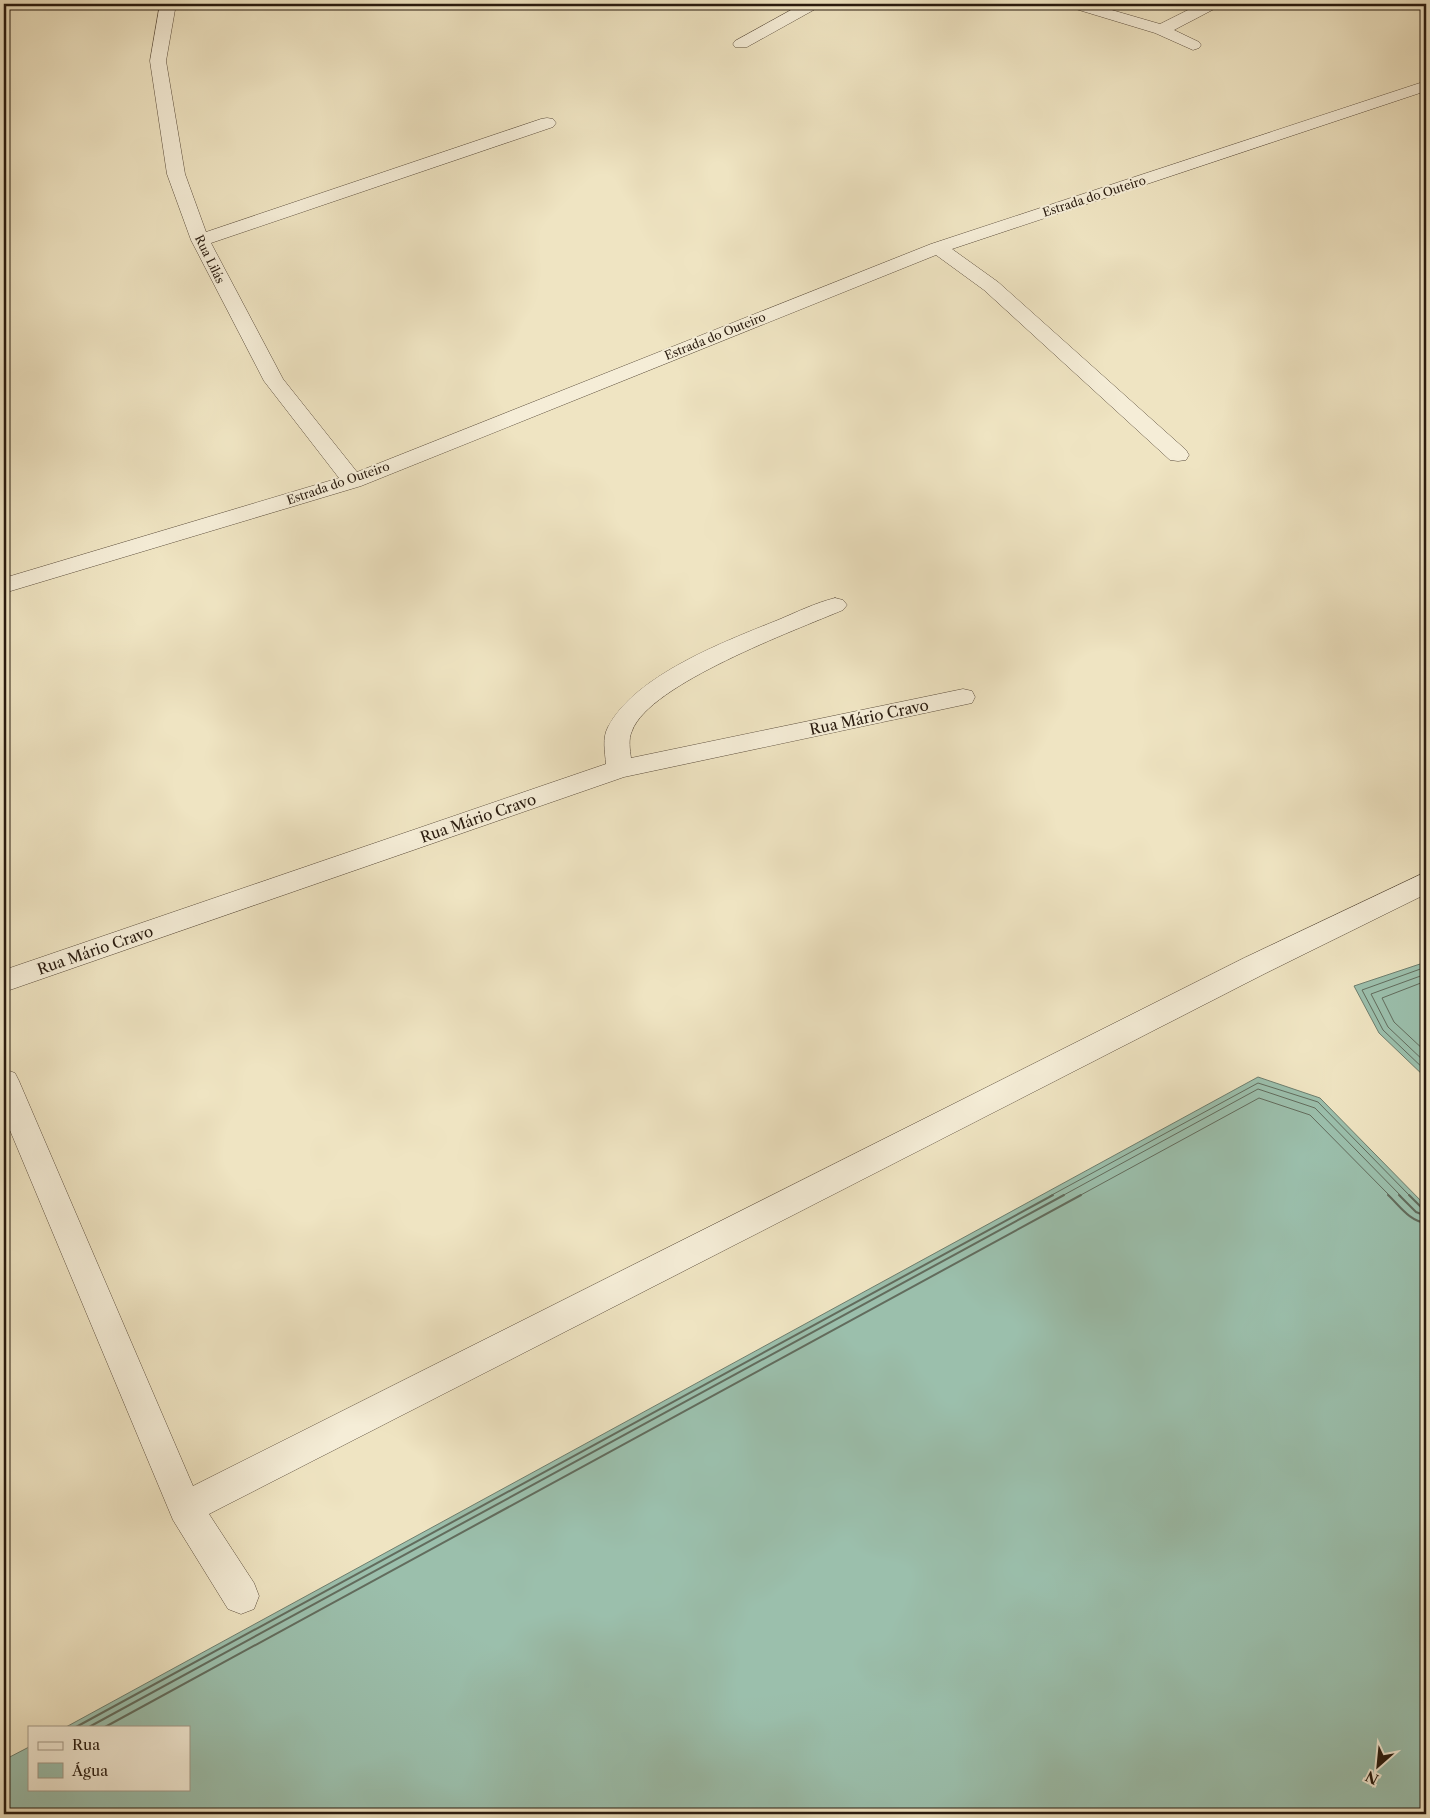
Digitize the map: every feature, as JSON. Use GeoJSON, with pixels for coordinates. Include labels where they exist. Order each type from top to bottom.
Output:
{"type":"FeatureCollection","features":[{"type":"Feature","properties":{"kind":"street","name":"Rua Lilás"},"geometry":{"type":"LineString","coordinates":[[168,4],[158,61],[176,174],[200,240],[274,381],[353,481]]}},
{"type":"Feature","properties":{"kind":"street"},"geometry":{"type":"LineString","coordinates":[[741,44],[813,4]]}},
{"type":"Feature","properties":{"kind":"street"},"geometry":{"type":"LineString","coordinates":[[1075,4],[1161,30],[1193,45]]}},
{"type":"Feature","properties":{"kind":"street"},"geometry":{"type":"LineString","coordinates":[[1161,30],[1212,4]]}},
{"type":"Feature","properties":{"kind":"street","name":"Estrada do Outeiro"},"geometry":{"type":"LineString","coordinates":[[4,586],[353,481],[938,248],[1426,86]]}},
{"type":"Feature","properties":{"kind":"street"},"geometry":{"type":"LineString","coordinates":[[200,240],[548,123]]}},
{"type":"Feature","properties":{"kind":"street"},"geometry":{"type":"LineString","coordinates":[[938,248],[992,286],[1178,455]]}},
{"type":"Feature","properties":{"kind":"street"},"geometry":{"type":"LineString","coordinates":[[620,769],[617,751],[620,729],[638,706],[662,685],[717,655],[835,605]]}},
{"type":"Feature","properties":{"kind":"street","name":"Rua Mário Cravo"},"geometry":{"type":"LineString","coordinates":[[4,981],[620,769],[963,697]]}},
{"type":"Feature","properties":{"kind":"street"},"geometry":{"type":"LineString","coordinates":[[185,1508],[1254,966],[1426,882]]}},
{"type":"Feature","properties":{"kind":"street"},"geometry":{"type":"LineString","coordinates":[[4,1081],[185,1508],[241,1596]]}},
{"type":"Feature","properties":{"kind":"water"},"geometry":{"type":"Polygon","coordinates":[[[1426,962],[1426,1078],[1379,1033],[1354,986],[1426,962]]]}},
{"type":"Feature","properties":{"kind":"water"},"geometry":{"type":"Polygon","coordinates":[[[1258,1077],[1320,1098],[1426,1206],[1426,1814],[4,1814],[4,1760],[28,1748],[28,1790],[190,1790],[190,1726],[68,1726],[1258,1077]]]}}]}
